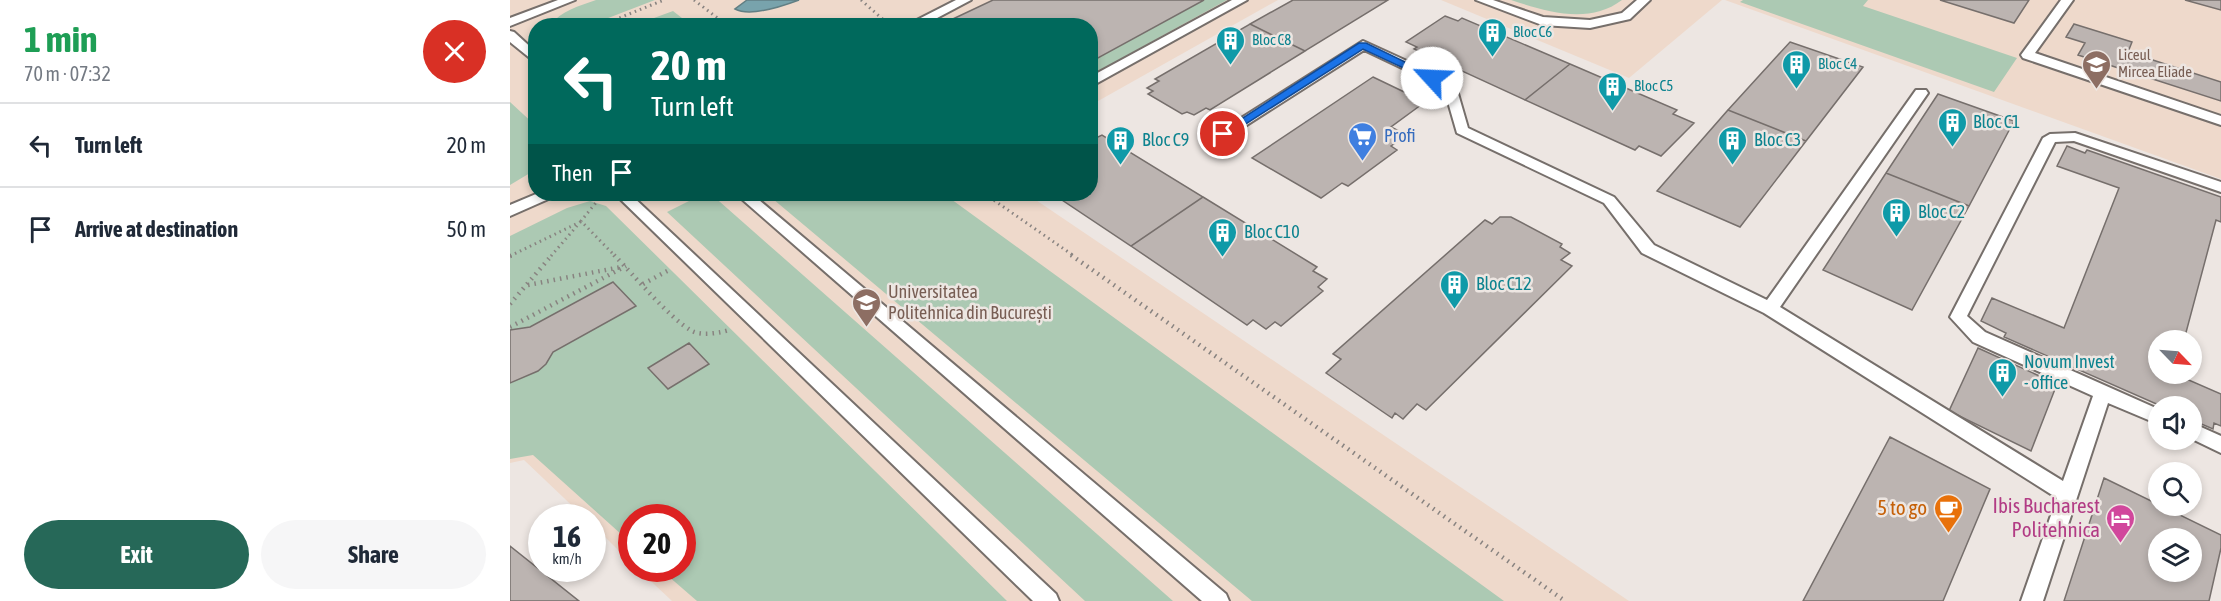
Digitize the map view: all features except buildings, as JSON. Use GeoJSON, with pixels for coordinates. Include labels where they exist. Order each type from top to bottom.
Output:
{"type":"FeatureCollection","features":[{"type":"Feature","properties":{"kind":"lane"},"geometry":{"type":"LineString","coordinates":[[510,22],[569,0]]}},
{"type":"Feature","properties":{"kind":"lane"},"geometry":{"type":"LineString","coordinates":[[928,18],[965,0]]}},
{"type":"Feature","properties":{"kind":"lane"},"geometry":{"type":"LineString","coordinates":[[1098,79],[1241,0]]}},
{"type":"Feature","properties":{"kind":"lane"},"geometry":{"type":"LineString","coordinates":[[1482,0],[1542,21],[1590,24],[1626,16],[1644,0]]}},
{"type":"Feature","properties":{"kind":"lane"},"geometry":{"type":"LineString","coordinates":[[2067,0],[2027,55],[2221,121]]}},
{"type":"Feature","properties":{"kind":"lane"},"geometry":{"type":"LineString","coordinates":[[510,35],[528,52]]}},
{"type":"Feature","properties":{"kind":"lane"},"geometry":{"type":"LineString","coordinates":[[1223,134],[1363,45],[1450,86],[1462,130],[1609,200],[1648,249],[1770,309],[2068,495]]}},
{"type":"Feature","properties":{"kind":"lane"},"geometry":{"type":"LineString","coordinates":[[1770,309],[1921,93]]}},
{"type":"Feature","properties":{"kind":"lane"},"geometry":{"type":"LineString","coordinates":[[2148,412],[1979,337],[1958,316],[2050,138],[2075,137],[2221,187]]}},
{"type":"Feature","properties":{"kind":"lane"},"geometry":{"type":"LineString","coordinates":[[510,211],[532,201]]}},
{"type":"Feature","properties":{"kind":"lane"},"geometry":{"type":"LineString","coordinates":[[629,201],[1048,601]]}},
{"type":"Feature","properties":{"kind":"lane"},"geometry":{"type":"LineString","coordinates":[[751,201],[1218,601]]}},
{"type":"Feature","properties":{"kind":"lane"},"geometry":{"type":"LineString","coordinates":[[2032,601],[2103,392]]}},
{"type":"Feature","properties":{"kind":"lane"},"geometry":{"type":"LineString","coordinates":[[2202,436],[2221,445]]}},
{"type":"Feature","properties":{"kind":"path"},"geometry":{"type":"LineString","coordinates":[[619,18],[664,0]]}},
{"type":"Feature","properties":{"kind":"path"},"geometry":{"type":"LineString","coordinates":[[694,0],[718,18]]}},
{"type":"Feature","properties":{"kind":"path"},"geometry":{"type":"LineString","coordinates":[[861,0],[881,18]]}},
{"type":"Feature","properties":{"kind":"path"},"geometry":{"type":"LineString","coordinates":[[510,304],[598,201]]}},
{"type":"Feature","properties":{"kind":"path"},"geometry":{"type":"LineString","coordinates":[[994,201],[1565,601]]}},
{"type":"Feature","properties":{"kind":"path"},"geometry":{"type":"LineString","coordinates":[[510,256],[581,222]]}},
{"type":"Feature","properties":{"kind":"path"},"geometry":{"type":"LineString","coordinates":[[581,222],[627,266],[677,320],[694,333],[721,333],[753,319]]}},
{"type":"Feature","properties":{"kind":"path"},"geometry":{"type":"LineString","coordinates":[[528,285],[627,266]]}},
{"type":"Feature","properties":{"kind":"path"},"geometry":{"type":"LineString","coordinates":[[510,327],[627,266]]}},
{"type":"Feature","properties":{"kind":"shaded area","name":"Universitatea Politehnica din București"},"geometry":{"type":"Polygon","coordinates":[[[510,0],[1278,0],[1098,101],[1098,18],[528,18],[528,201],[1037,201],[1629,601],[672,601],[652,582],[696,582],[696,504],[618,504],[618,550],[606,538],[606,504],[570,504],[524,460],[510,463],[510,0]]]}},
{"type":"Feature","properties":{"kind":"shaded area"},"geometry":{"type":"Polygon","coordinates":[[[1441,0],[1722,0],[1629,78],[1441,0]]]}},
{"type":"Feature","properties":{"kind":"shaded area","name":"Liceul Mircea Eliade"},"geometry":{"type":"Polygon","coordinates":[[[1725,0],[2221,0],[2221,179],[1725,0]]]}},
{"type":"Feature","properties":{"kind":"green space"},"geometry":{"type":"Polygon","coordinates":[[[596,0],[655,0],[608,18],[557,18],[596,0]]]}},
{"type":"Feature","properties":{"kind":"green space"},"geometry":{"type":"Polygon","coordinates":[[[1202,0],[1227,0],[1098,71],[1098,53],[1202,0]]]}},
{"type":"Feature","properties":{"kind":"green space"},"geometry":{"type":"Polygon","coordinates":[[[1511,0],[1622,0],[1609,8],[1596,12],[1568,14],[1539,9],[1511,0]]]}},
{"type":"Feature","properties":{"kind":"green space"},"geometry":{"type":"Polygon","coordinates":[[[1743,0],[1868,0],[1863,6],[2017,58],[1994,92],[1740,2],[1743,0]]]}},
{"type":"Feature","properties":{"kind":"green space"},"geometry":{"type":"Polygon","coordinates":[[[673,11],[682,18],[654,18],[673,11]]]}},
{"type":"Feature","properties":{"kind":"green space"},"geometry":{"type":"Polygon","coordinates":[[[510,102],[528,119],[528,174],[510,185],[510,102]]]}},
{"type":"Feature","properties":{"kind":"green space"},"geometry":{"type":"Polygon","coordinates":[[[590,201],[606,206],[1007,601],[697,601],[675,582],[696,582],[696,504],[618,504],[618,531],[606,521],[606,504],[588,504],[533,455],[510,459],[510,236],[567,208],[590,201]]]}},
{"type":"Feature","properties":{"kind":"green space"},"geometry":{"type":"Polygon","coordinates":[[[689,201],[719,201],[1173,601],[1085,601],[667,212],[689,201]]]}},
{"type":"Feature","properties":{"kind":"green space"},"geometry":{"type":"Polygon","coordinates":[[[775,201],[954,201],[1504,601],[1252,601],[775,201]]]}},
{"type":"Feature","properties":{"kind":"water"},"geometry":{"type":"Polygon","coordinates":[[[747,0],[799,0],[758,11],[735,9],[747,0]]]}},
{"type":"Feature","properties":{"kind":"place","name":"Bloc C6"},"geometry":{"type":"Point","coordinates":[1492,58]}},
{"type":"Feature","properties":{"kind":"place","name":"Bloc C8"},"geometry":{"type":"Point","coordinates":[1231,66]}},
{"type":"Feature","properties":{"kind":"place","name":"Bloc C4"},"geometry":{"type":"Point","coordinates":[1797,90]}},
{"type":"Feature","properties":{"kind":"place","name":"Liceul Mircea Eliade"},"geometry":{"type":"Point","coordinates":[2097,90]}},
{"type":"Feature","properties":{"kind":"place","name":"Bloc C5"},"geometry":{"type":"Point","coordinates":[1613,112]}},
{"type":"Feature","properties":{"kind":"place","name":"Bloc C1"},"geometry":{"type":"Point","coordinates":[1952,148]}},
{"type":"Feature","properties":{"kind":"place","name":"Profi"},"geometry":{"type":"Point","coordinates":[1363,162]}},
{"type":"Feature","properties":{"kind":"place","name":"Bloc C9"},"geometry":{"type":"Point","coordinates":[1121,166]}},
{"type":"Feature","properties":{"kind":"place","name":"Bloc C3"},"geometry":{"type":"Point","coordinates":[1733,166]}},
{"type":"Feature","properties":{"kind":"place","name":"Bloc C2"},"geometry":{"type":"Point","coordinates":[1897,238]}},
{"type":"Feature","properties":{"kind":"place","name":"Bloc C10"},"geometry":{"type":"Point","coordinates":[1223,258]}},
{"type":"Feature","properties":{"kind":"place","name":"Bloc C12"},"geometry":{"type":"Point","coordinates":[1455,310]}},
{"type":"Feature","properties":{"kind":"place","name":"Universitatea Politehnica din București"},"geometry":{"type":"Point","coordinates":[867,328]}},
{"type":"Feature","properties":{"kind":"place","name":"Novum Invest - office"},"geometry":{"type":"Point","coordinates":[2003,398]}},
{"type":"Feature","properties":{"kind":"place","name":"5 to go"},"geometry":{"type":"Point","coordinates":[1948,534]}},
{"type":"Feature","properties":{"kind":"place","name":"Ibis Bucharest Politehnica"},"geometry":{"type":"Point","coordinates":[2121,544]}},
{"type":"Feature","properties":{"kind":"route"},"geometry":{"type":"LineString","coordinates":[[1223,134],[1363,45],[1432,78]]}}]}
